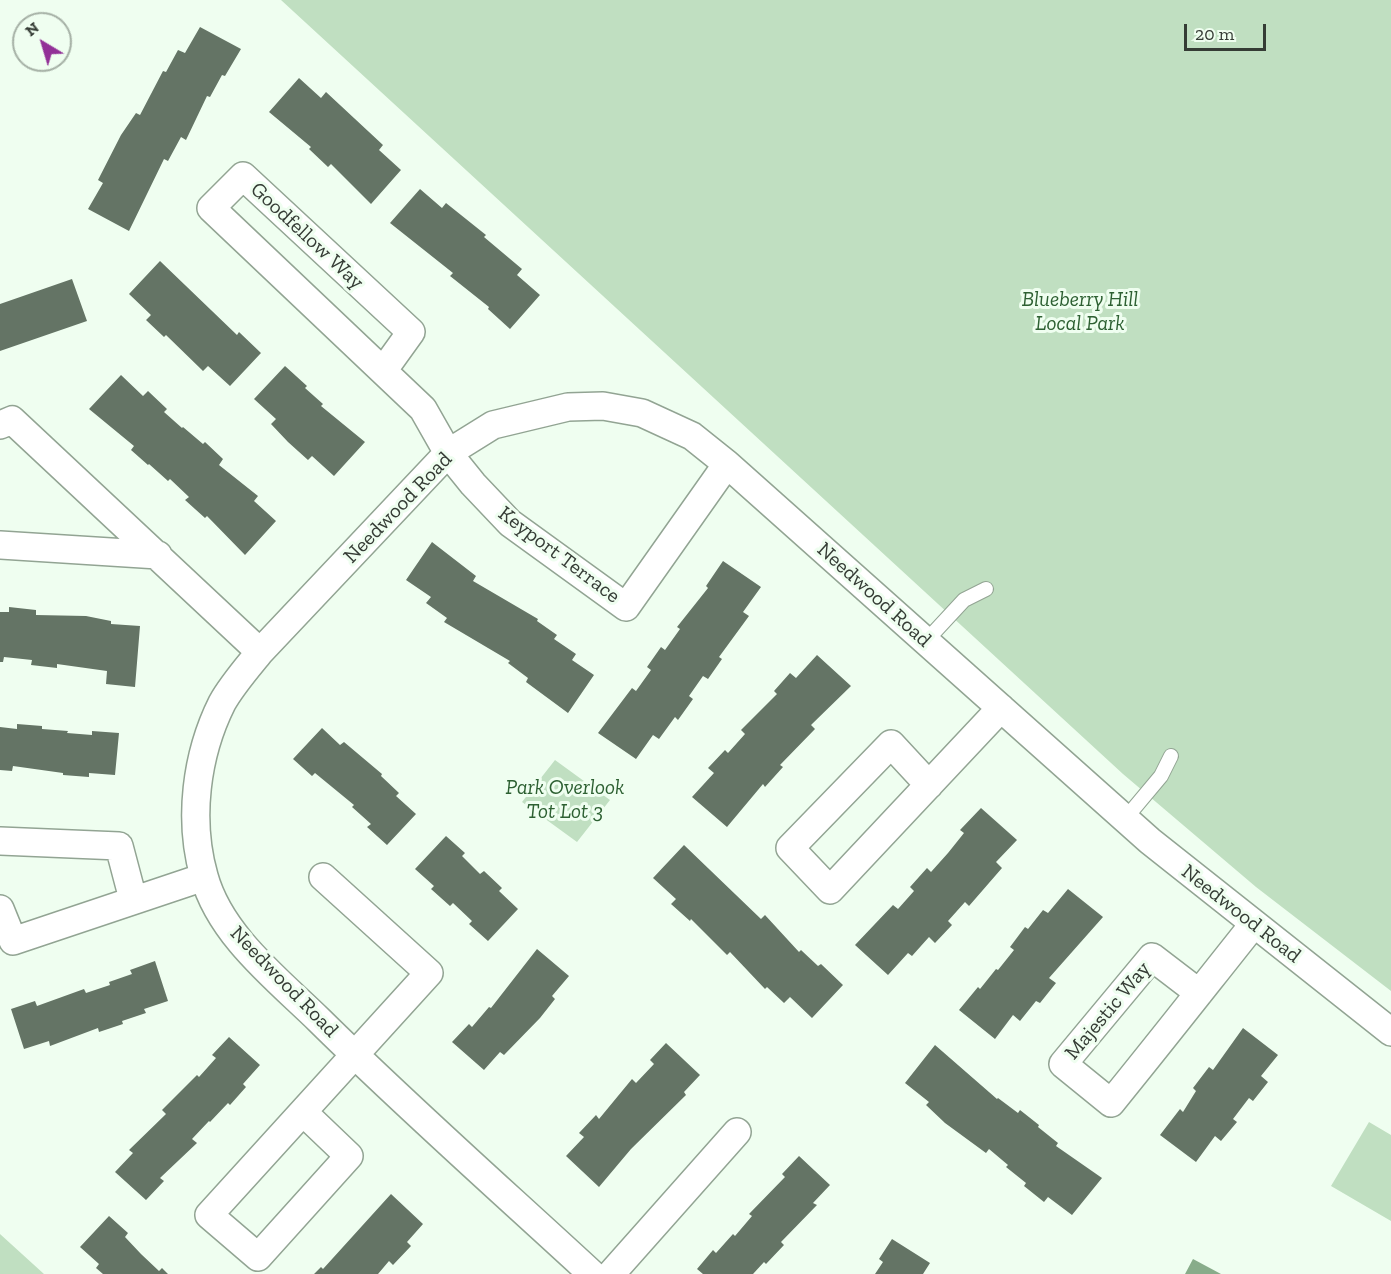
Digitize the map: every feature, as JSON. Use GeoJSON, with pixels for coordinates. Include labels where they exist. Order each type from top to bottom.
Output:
{"type":"FeatureCollection","features":[{"type":"Feature","properties":{"kind":"street","name":"Goodfellow Way"},"geometry":{"type":"LineString","coordinates":[[383,371],[411,333],[243,176],[211,208],[423,409],[448,453]]}},
{"type":"Feature","properties":{"kind":"street","name":"Needwood Road"},"geometry":{"type":"LineString","coordinates":[[592,1274],[356,1057],[243,945],[214,902],[204,877],[196,819],[197,784],[204,750],[222,704],[260,652],[448,453],[493,425],[568,407],[603,406],[642,413],[692,436],[728,465],[1125,819],[1253,925],[1391,1032]]}},
{"type":"Feature","properties":{"kind":"street"},"geometry":{"type":"LineString","coordinates":[[0,425],[12,420],[260,652]]}},
{"type":"Feature","properties":{"kind":"street","name":"Keyport Terrace"},"geometry":{"type":"LineString","coordinates":[[448,453],[472,484],[510,523],[626,607],[728,465]]}},
{"type":"Feature","properties":{"kind":"street"},"geometry":{"type":"LineString","coordinates":[[0,545],[158,555]]}},
{"type":"Feature","properties":{"kind":"street"},"geometry":{"type":"LineString","coordinates":[[929,785],[891,744],[790,848],[831,890],[1001,708]]}},
{"type":"Feature","properties":{"kind":"street"},"geometry":{"type":"LineString","coordinates":[[0,841],[119,846],[133,899]]}},
{"type":"Feature","properties":{"kind":"street"},"geometry":{"type":"LineString","coordinates":[[0,909],[13,941],[204,877]]}},
{"type":"Feature","properties":{"kind":"street"},"geometry":{"type":"LineString","coordinates":[[304,1113],[350,1156],[258,1257],[209,1215],[356,1057],[429,973],[323,878]]}},
{"type":"Feature","properties":{"kind":"street","name":"Majestic Way"},"geometry":{"type":"LineString","coordinates":[[1199,993],[1152,957],[1063,1064],[1111,1103],[1199,993],[1253,925]]}},
{"type":"Feature","properties":{"kind":"street"},"geometry":{"type":"LineString","coordinates":[[611,1274],[737,1132]]}},
{"type":"Feature","properties":{"kind":"lane"},"geometry":{"type":"LineString","coordinates":[[926,641],[964,600],[986,590]]}},
{"type":"Feature","properties":{"kind":"lane"},"geometry":{"type":"LineString","coordinates":[[1125,819],[1161,776],[1171,756]]}},
{"type":"Feature","properties":{"kind":"green space","name":"Blueberry Hill Local Park"},"geometry":{"type":"Polygon","coordinates":[[[281,0],[1391,0],[1391,991],[1256,887],[1123,774],[281,0]]]}},
{"type":"Feature","properties":{"kind":"green space","name":"Park Overlook Tot Lot 3"},"geometry":{"type":"Polygon","coordinates":[[[555,760],[610,800],[577,842],[522,802],[555,760]]]}},
{"type":"Feature","properties":{"kind":"green space"},"geometry":{"type":"Polygon","coordinates":[[[1369,1122],[1391,1135],[1391,1221],[1331,1186],[1369,1122]]]}},
{"type":"Feature","properties":{"kind":"green space"},"geometry":{"type":"Polygon","coordinates":[[[0,1234],[44,1274],[0,1274],[0,1234]]]}},
{"type":"Feature","properties":{"kind":"shaded area"},"geometry":{"type":"Polygon","coordinates":[[[1193,1259],[1221,1274],[1185,1274],[1193,1259]]]}},
{"type":"Feature","properties":{"kind":"building"},"geometry":{"type":"Polygon","coordinates":[[[200,27],[241,49],[225,76],[222,75],[210,97],[207,96],[186,140],[181,137],[168,161],[164,159],[129,231],[88,209],[103,183],[98,180],[121,135],[136,113],[140,115],[163,71],[166,72],[178,50],[185,53],[200,27]]]}},
{"type":"Feature","properties":{"kind":"building"},"geometry":{"type":"Polygon","coordinates":[[[299,78],[321,98],[326,92],[383,145],[379,150],[401,170],[371,204],[331,164],[328,167],[309,149],[311,147],[269,112],[299,78]]]}},
{"type":"Feature","properties":{"kind":"building"},"geometry":{"type":"Polygon","coordinates":[[[420,189],[442,208],[446,203],[486,235],[484,237],[522,269],[517,275],[540,295],[510,329],[488,309],[489,307],[450,276],[453,273],[390,223],[420,189]]]}},
{"type":"Feature","properties":{"kind":"building"},"geometry":{"type":"Polygon","coordinates":[[[160,261],[237,335],[239,332],[261,353],[230,386],[208,366],[203,371],[166,335],[164,337],[146,320],[151,315],[129,294],[160,261]]]}},
{"type":"Feature","properties":{"kind":"building"},"geometry":{"type":"Polygon","coordinates":[[[72,279],[87,321],[0,351],[0,304],[72,279]]]}},
{"type":"Feature","properties":{"kind":"building"},"geometry":{"type":"Polygon","coordinates":[[[285,366],[307,386],[305,388],[323,404],[321,406],[365,442],[334,476],[312,456],[308,460],[288,442],[271,424],[276,419],[254,399],[285,366]]]}},
{"type":"Feature","properties":{"kind":"building"},"geometry":{"type":"Polygon","coordinates":[[[121,375],[143,396],[148,391],[167,409],[164,412],[203,444],[205,442],[223,459],[219,465],[258,496],[254,501],[276,521],[245,555],[207,516],[205,518],[185,500],[189,497],[170,479],[168,481],[148,465],[131,450],[134,446],[89,409],[121,375]]]}},
{"type":"Feature","properties":{"kind":"building"},"geometry":{"type":"Polygon","coordinates":[[[432,542],[476,576],[473,581],[538,619],[537,621],[557,635],[554,639],[576,654],[572,660],[594,675],[568,713],[526,682],[528,678],[508,663],[510,661],[444,622],[447,618],[426,603],[431,597],[406,580],[432,542]]]}},
{"type":"Feature","properties":{"kind":"building"},"geometry":{"type":"Polygon","coordinates":[[[723,561],[761,587],[743,612],[749,616],[719,657],[722,659],[708,679],[703,676],[689,696],[693,699],[678,720],[675,717],[659,739],[653,735],[636,759],[598,733],[632,688],[636,691],[651,670],[647,667],[661,647],[665,650],[680,629],[677,627],[708,588],[706,586],[723,561]]]}},
{"type":"Feature","properties":{"kind":"building"},"geometry":{"type":"Polygon","coordinates":[[[9,607],[36,610],[36,615],[86,616],[111,621],[111,624],[140,626],[135,687],[106,684],[107,671],[57,664],[57,668],[31,665],[32,660],[4,657],[3,662],[0,662],[0,612],[9,612],[9,607]]]}},
{"type":"Feature","properties":{"kind":"building"},"geometry":{"type":"Polygon","coordinates":[[[817,655],[851,686],[811,725],[815,729],[780,765],[783,767],[765,787],[763,784],[727,827],[692,797],[714,773],[708,768],[725,750],[728,753],[745,734],[741,730],[777,694],[774,691],[790,673],[796,678],[817,655]]]}},
{"type":"Feature","properties":{"kind":"building"},"geometry":{"type":"Polygon","coordinates":[[[17,724],[42,726],[42,729],[68,731],[67,733],[92,735],[92,731],[119,733],[115,775],[89,773],[89,777],[63,775],[63,773],[13,766],[12,771],[0,770],[0,727],[17,729],[17,724]]]}},
{"type":"Feature","properties":{"kind":"building"},"geometry":{"type":"Polygon","coordinates":[[[322,728],[340,745],[344,742],[382,774],[381,776],[399,793],[396,796],[416,814],[387,845],[367,827],[371,824],[352,807],[354,805],[315,773],[312,776],[293,759],[322,728]]]}},
{"type":"Feature","properties":{"kind":"building"},"geometry":{"type":"Polygon","coordinates":[[[981,808],[1017,840],[996,862],[1002,868],[969,906],[965,902],[948,921],[952,925],[935,943],[929,937],[912,956],[908,953],[888,975],[855,945],[893,905],[898,909],[914,891],[910,887],[927,868],[931,872],[964,833],[960,830],[981,808]]]}},
{"type":"Feature","properties":{"kind":"building"},"geometry":{"type":"Polygon","coordinates":[[[446,836],[465,853],[462,856],[480,874],[484,871],[502,888],[499,891],[518,909],[488,941],[469,924],[472,921],[453,903],[450,906],[431,889],[434,886],[415,869],[446,836]]]}},
{"type":"Feature","properties":{"kind":"building"},"geometry":{"type":"Polygon","coordinates":[[[684,845],[761,919],[765,915],[799,952],[801,950],[818,966],[821,964],[843,985],[812,1018],[790,997],[784,1003],[767,987],[765,989],[730,952],[727,955],[691,919],[690,921],[671,904],[676,899],[653,878],[684,845]]]}},
{"type":"Feature","properties":{"kind":"building"},"geometry":{"type":"Polygon","coordinates":[[[1068,889],[1103,917],[1049,978],[1056,983],[1040,1003],[1036,1001],[1020,1021],[1013,1015],[995,1039],[959,1010],[1014,950],[1010,947],[1025,927],[1028,929],[1043,910],[1048,913],[1068,889]]]}},
{"type":"Feature","properties":{"kind":"building"},"geometry":{"type":"Polygon","coordinates":[[[537,949],[569,976],[552,996],[555,999],[540,1018],[504,1055],[500,1052],[484,1070],[452,1042],[469,1024],[472,1027],[489,1007],[491,1008],[537,949]]]}},
{"type":"Feature","properties":{"kind":"building"},"geometry":{"type":"Polygon","coordinates":[[[155,961],[168,1001],[144,1009],[146,1013],[122,1021],[123,1024],[99,1032],[98,1028],[50,1046],[49,1041],[24,1049],[11,1009],[35,1001],[37,1006],[84,989],[86,993],[110,985],[109,982],[132,974],[130,970],[155,961]]]}},
{"type":"Feature","properties":{"kind":"building"},"geometry":{"type":"Polygon","coordinates":[[[1243,1028],[1278,1055],[1261,1076],[1268,1082],[1253,1101],[1249,1098],[1233,1119],[1237,1122],[1221,1141],[1215,1136],[1196,1162],[1160,1135],[1180,1109],[1183,1112],[1196,1091],[1193,1088],[1209,1067],[1213,1070],[1243,1028]]]}},
{"type":"Feature","properties":{"kind":"building"},"geometry":{"type":"Polygon","coordinates":[[[229,1037],[260,1065],[243,1084],[246,1087],[230,1105],[228,1103],[192,1139],[197,1143],[160,1178],[164,1181],[146,1200],[115,1172],[133,1153],[129,1150],[166,1114],[162,1110],[197,1075],[199,1077],[216,1058],[212,1055],[229,1037]]]}},
{"type":"Feature","properties":{"kind":"building"},"geometry":{"type":"Polygon","coordinates":[[[666,1043],[700,1075],[684,1092],[686,1095],[631,1149],[599,1187],[566,1156],[584,1137],[579,1133],[596,1115],[599,1119],[632,1079],[636,1083],[654,1064],[650,1060],[666,1043]]]}},
{"type":"Feature","properties":{"kind":"building"},"geometry":{"type":"Polygon","coordinates":[[[935,1045],[997,1099],[1018,1113],[1020,1110],[1039,1125],[1038,1127],[1058,1143],[1056,1146],[1102,1178],[1072,1215],[1048,1197],[1044,1202],[1024,1186],[1026,1183],[1006,1167],[1008,1165],[989,1149],[986,1153],[945,1123],[926,1105],[929,1102],[905,1083],[935,1045]]]}},
{"type":"Feature","properties":{"kind":"building"},"geometry":{"type":"Polygon","coordinates":[[[799,1156],[830,1185],[813,1203],[817,1205],[781,1242],[784,1245],[753,1274],[703,1274],[697,1269],[713,1250],[716,1253],[733,1234],[735,1236],[752,1216],[749,1214],[785,1177],[782,1174],[799,1156]]]}},
{"type":"Feature","properties":{"kind":"building"},"geometry":{"type":"Polygon","coordinates":[[[391,1194],[423,1224],[407,1242],[411,1246],[393,1265],[389,1261],[378,1274],[314,1274],[321,1267],[323,1269],[391,1194]]]}},
{"type":"Feature","properties":{"kind":"building"},"geometry":{"type":"Polygon","coordinates":[[[109,1216],[128,1233],[125,1237],[141,1254],[159,1271],[162,1268],[168,1274],[103,1274],[96,1268],[99,1264],[80,1247],[109,1216]]]}},
{"type":"Feature","properties":{"kind":"building"},"geometry":{"type":"Polygon","coordinates":[[[892,1239],[930,1263],[923,1274],[875,1274],[883,1262],[879,1259],[892,1239]]]}}]}
